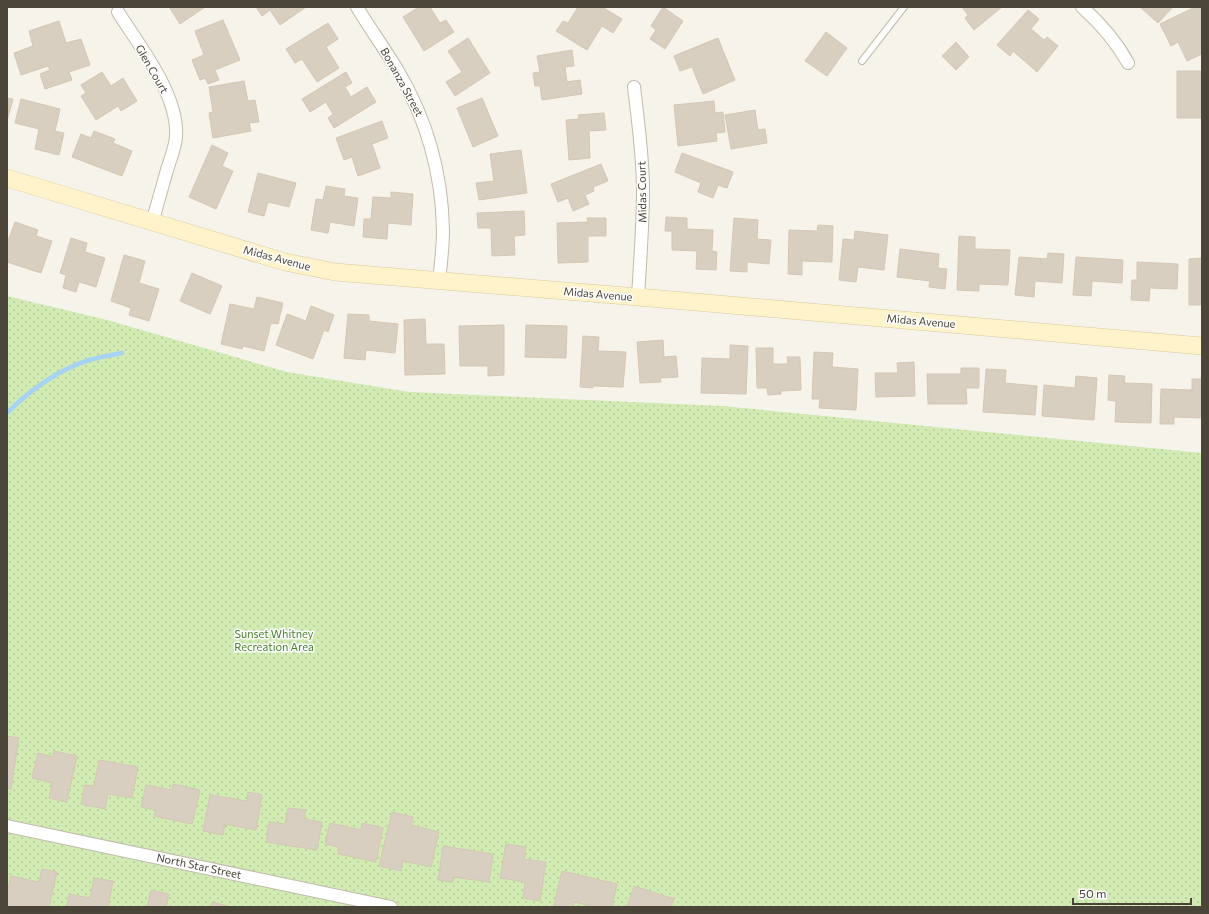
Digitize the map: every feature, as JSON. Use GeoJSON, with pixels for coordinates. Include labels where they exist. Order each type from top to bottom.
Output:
{"type":"FeatureCollection","features":[{"type":"Feature","properties":{"kind":"street"},"geometry":{"type":"LineString","coordinates":[[1082,7],[1110,35],[1128,63]]}},
{"type":"Feature","properties":{"kind":"street","name":"Bonanza Street"},"geometry":{"type":"LineString","coordinates":[[360,8],[401,77],[422,119],[433,150],[440,188],[443,230],[439,281]]}},
{"type":"Feature","properties":{"kind":"street","name":"Glen Court"},"geometry":{"type":"LineString","coordinates":[[118,12],[162,81],[170,100],[175,120],[176,138],[172,156],[152,223]]}},
{"type":"Feature","properties":{"kind":"street","name":"Midas Court"},"geometry":{"type":"LineString","coordinates":[[634,87],[640,141],[643,189],[638,297]]}},
{"type":"Feature","properties":{"kind":"street","name":"Midas Avenue"},"geometry":{"type":"LineString","coordinates":[[7,178],[285,262],[335,272],[1202,346]]}},
{"type":"Feature","properties":{"kind":"street","name":"North Star Street"},"geometry":{"type":"LineString","coordinates":[[7,826],[391,907]]}},
{"type":"Feature","properties":{"kind":"lane"},"geometry":{"type":"LineString","coordinates":[[862,61],[904,7]]}},
{"type":"Feature","properties":{"kind":"green space","name":"Sunset Whitney Recreation Area"},"geometry":{"type":"Polygon","coordinates":[[[7,296],[107,320],[287,372],[409,392],[722,406],[1202,453],[1202,907],[7,907],[7,296]]]}},
{"type":"Feature","properties":{"kind":"building"},"geometry":{"type":"Polygon","coordinates":[[[169,7],[205,7],[180,24],[169,7]]]}},
{"type":"Feature","properties":{"kind":"building"},"geometry":{"type":"Polygon","coordinates":[[[256,7],[306,7],[280,25],[270,10],[262,16],[256,7]]]}},
{"type":"Feature","properties":{"kind":"building"},"geometry":{"type":"Polygon","coordinates":[[[419,7],[430,7],[440,23],[446,20],[454,32],[424,51],[403,17],[419,7]]]}},
{"type":"Feature","properties":{"kind":"building"},"geometry":{"type":"Polygon","coordinates":[[[578,7],[602,7],[622,19],[613,33],[602,26],[587,50],[556,31],[563,21],[568,23],[578,7]]]}},
{"type":"Feature","properties":{"kind":"building"},"geometry":{"type":"Polygon","coordinates":[[[663,7],[683,21],[665,49],[650,39],[656,30],[651,26],[663,7]]]}},
{"type":"Feature","properties":{"kind":"building"},"geometry":{"type":"Polygon","coordinates":[[[962,7],[1002,7],[974,30],[965,18],[968,15],[962,7]]]}},
{"type":"Feature","properties":{"kind":"building"},"geometry":{"type":"Polygon","coordinates":[[[1140,7],[1173,7],[1158,23],[1140,7]]]}},
{"type":"Feature","properties":{"kind":"building"},"geometry":{"type":"Polygon","coordinates":[[[1195,7],[1200,7],[1202,11],[1202,54],[1187,61],[1178,42],[1171,46],[1160,24],[1195,7]]]}},
{"type":"Feature","properties":{"kind":"building"},"geometry":{"type":"Polygon","coordinates":[[[1028,10],[1039,19],[1031,29],[1044,40],[1047,37],[1058,46],[1037,72],[1013,51],[1010,56],[997,45],[1028,10]]]}},
{"type":"Feature","properties":{"kind":"building"},"geometry":{"type":"Polygon","coordinates":[[[223,20],[240,60],[215,70],[219,80],[208,84],[205,78],[200,80],[192,60],[204,55],[195,31],[223,20]]]}},
{"type":"Feature","properties":{"kind":"building"},"geometry":{"type":"Polygon","coordinates":[[[59,21],[66,43],[81,39],[90,65],[69,72],[72,80],[45,89],[40,74],[50,70],[48,66],[21,75],[14,53],[33,46],[29,31],[59,21]]]}},
{"type":"Feature","properties":{"kind":"building"},"geometry":{"type":"Polygon","coordinates":[[[328,23],[338,39],[326,47],[339,68],[317,82],[302,59],[295,63],[286,49],[328,23]]]}},
{"type":"Feature","properties":{"kind":"building"},"geometry":{"type":"Polygon","coordinates":[[[826,32],[847,48],[827,76],[805,61],[826,32]]]}},
{"type":"Feature","properties":{"kind":"building"},"geometry":{"type":"Polygon","coordinates":[[[468,38],[490,73],[455,96],[446,82],[462,72],[448,51],[468,38]]]}},
{"type":"Feature","properties":{"kind":"building"},"geometry":{"type":"Polygon","coordinates":[[[718,38],[735,80],[703,94],[692,67],[680,71],[674,56],[718,38]]]}},
{"type":"Feature","properties":{"kind":"building"},"geometry":{"type":"Polygon","coordinates":[[[956,42],[969,57],[956,70],[942,56],[956,42]]]}},
{"type":"Feature","properties":{"kind":"building"},"geometry":{"type":"Polygon","coordinates":[[[572,50],[574,66],[565,67],[567,82],[580,80],[582,94],[542,100],[540,86],[535,86],[533,73],[540,72],[537,56],[572,50]]]}},
{"type":"Feature","properties":{"kind":"building"},"geometry":{"type":"Polygon","coordinates":[[[1177,71],[1202,71],[1202,118],[1177,118],[1177,71]]]}},
{"type":"Feature","properties":{"kind":"building"},"geometry":{"type":"Polygon","coordinates":[[[102,72],[111,86],[123,78],[137,101],[121,111],[118,106],[96,120],[81,96],[86,93],[81,85],[102,72]]]}},
{"type":"Feature","properties":{"kind":"building"},"geometry":{"type":"Polygon","coordinates":[[[346,72],[352,83],[345,87],[351,97],[367,87],[376,102],[334,128],[328,118],[333,114],[326,102],[310,112],[302,99],[346,72]]]}},
{"type":"Feature","properties":{"kind":"building"},"geometry":{"type":"Polygon","coordinates":[[[244,81],[248,101],[255,100],[259,122],[249,123],[251,131],[213,138],[209,113],[213,112],[209,87],[244,81]]]}},
{"type":"Feature","properties":{"kind":"building"},"geometry":{"type":"Polygon","coordinates":[[[7,98],[13,99],[7,121],[7,98]]]}},
{"type":"Feature","properties":{"kind":"building"},"geometry":{"type":"Polygon","coordinates":[[[482,98],[498,136],[473,147],[457,108],[482,98]]]}},
{"type":"Feature","properties":{"kind":"building"},"geometry":{"type":"Polygon","coordinates":[[[21,99],[60,109],[55,131],[64,133],[59,155],[35,149],[39,129],[15,123],[21,99]]]}},
{"type":"Feature","properties":{"kind":"building"},"geometry":{"type":"Polygon","coordinates":[[[714,101],[715,113],[723,112],[725,132],[716,133],[717,141],[678,146],[674,105],[714,101]]]}},
{"type":"Feature","properties":{"kind":"building"},"geometry":{"type":"Polygon","coordinates":[[[755,110],[758,130],[765,129],[767,143],[731,149],[725,115],[755,110]]]}},
{"type":"Feature","properties":{"kind":"building"},"geometry":{"type":"Polygon","coordinates":[[[604,113],[606,130],[589,131],[590,158],[569,160],[566,120],[579,119],[578,115],[604,113]]]}},
{"type":"Feature","properties":{"kind":"building"},"geometry":{"type":"Polygon","coordinates":[[[382,121],[388,138],[372,144],[380,168],[358,176],[352,157],[344,160],[336,138],[382,121]]]}},
{"type":"Feature","properties":{"kind":"building"},"geometry":{"type":"Polygon","coordinates":[[[94,131],[115,139],[113,143],[132,151],[122,176],[72,157],[81,134],[91,138],[94,131]]]}},
{"type":"Feature","properties":{"kind":"building"},"geometry":{"type":"Polygon","coordinates":[[[212,145],[228,153],[222,166],[233,171],[216,209],[189,197],[212,145]]]}},
{"type":"Feature","properties":{"kind":"building"},"geometry":{"type":"Polygon","coordinates":[[[521,150],[527,193],[479,200],[476,183],[494,181],[490,154],[521,150]]]}},
{"type":"Feature","properties":{"kind":"building"},"geometry":{"type":"Polygon","coordinates":[[[682,153],[733,172],[727,188],[718,185],[713,198],[698,192],[701,183],[675,172],[682,153]]]}},
{"type":"Feature","properties":{"kind":"building"},"geometry":{"type":"Polygon","coordinates":[[[601,164],[608,181],[593,187],[594,191],[585,195],[589,204],[573,211],[568,198],[558,202],[551,184],[601,164]]]}},
{"type":"Feature","properties":{"kind":"building"},"geometry":{"type":"Polygon","coordinates":[[[258,173],[296,183],[289,207],[268,202],[264,216],[248,212],[258,173]]]}},
{"type":"Feature","properties":{"kind":"building"},"geometry":{"type":"Polygon","coordinates":[[[326,186],[345,189],[344,196],[358,198],[354,226],[330,222],[328,233],[311,230],[316,199],[323,200],[326,186]]]}},
{"type":"Feature","properties":{"kind":"building"},"geometry":{"type":"Polygon","coordinates":[[[391,192],[413,194],[411,225],[388,223],[387,239],[363,237],[364,219],[371,219],[373,197],[391,198],[391,192]]]}},
{"type":"Feature","properties":{"kind":"building"},"geometry":{"type":"Polygon","coordinates":[[[524,211],[525,235],[514,236],[515,255],[492,256],[491,228],[478,228],[477,213],[524,211]]]}},
{"type":"Feature","properties":{"kind":"building"},"geometry":{"type":"Polygon","coordinates":[[[666,217],[687,218],[687,229],[713,230],[712,251],[717,252],[716,270],[696,269],[697,251],[672,250],[672,231],[665,231],[666,217]]]}},
{"type":"Feature","properties":{"kind":"building"},"geometry":{"type":"Polygon","coordinates":[[[587,218],[606,218],[606,236],[588,236],[588,262],[558,263],[557,223],[588,222],[587,218]]]}},
{"type":"Feature","properties":{"kind":"building"},"geometry":{"type":"Polygon","coordinates":[[[734,218],[758,220],[757,239],[771,240],[769,264],[747,262],[747,272],[730,271],[734,218]]]}},
{"type":"Feature","properties":{"kind":"building"},"geometry":{"type":"Polygon","coordinates":[[[15,222],[38,230],[36,236],[52,241],[41,273],[7,262],[7,244],[15,222]]]}},
{"type":"Feature","properties":{"kind":"building"},"geometry":{"type":"Polygon","coordinates":[[[818,225],[833,226],[832,262],[802,261],[802,275],[788,274],[789,230],[817,231],[818,225]]]}},
{"type":"Feature","properties":{"kind":"building"},"geometry":{"type":"Polygon","coordinates":[[[855,231],[888,235],[884,270],[858,267],[856,282],[839,280],[843,239],[854,240],[855,231]]]}},
{"type":"Feature","properties":{"kind":"building"},"geometry":{"type":"Polygon","coordinates":[[[959,236],[975,237],[975,249],[1010,250],[1008,285],[979,284],[979,291],[957,290],[959,236]]]}},
{"type":"Feature","properties":{"kind":"building"},"geometry":{"type":"Polygon","coordinates":[[[71,238],[87,243],[85,252],[105,258],[96,287],[79,282],[76,292],[63,288],[66,275],[60,273],[71,238]]]}},
{"type":"Feature","properties":{"kind":"building"},"geometry":{"type":"Polygon","coordinates":[[[900,249],[939,254],[938,268],[947,269],[945,289],[929,287],[930,281],[897,277],[900,249]]]}},
{"type":"Feature","properties":{"kind":"building"},"geometry":{"type":"Polygon","coordinates":[[[1048,253],[1064,254],[1062,283],[1035,281],[1034,297],[1015,295],[1019,257],[1047,259],[1048,253]]]}},
{"type":"Feature","properties":{"kind":"building"},"geometry":{"type":"Polygon","coordinates":[[[124,255],[145,261],[139,283],[159,289],[149,321],[129,315],[131,308],[111,301],[124,255]]]}},
{"type":"Feature","properties":{"kind":"building"},"geometry":{"type":"Polygon","coordinates":[[[1076,257],[1123,260],[1122,283],[1092,281],[1091,296],[1073,295],[1076,257]]]}},
{"type":"Feature","properties":{"kind":"building"},"geometry":{"type":"Polygon","coordinates":[[[1202,258],[1202,305],[1189,305],[1189,259],[1202,258]]]}},
{"type":"Feature","properties":{"kind":"building"},"geometry":{"type":"Polygon","coordinates":[[[1137,262],[1178,264],[1177,289],[1150,288],[1149,301],[1131,300],[1132,280],[1137,280],[1137,262]]]}},
{"type":"Feature","properties":{"kind":"building"},"geometry":{"type":"Polygon","coordinates":[[[192,273],[222,286],[210,314],[180,301],[192,273]]]}},
{"type":"Feature","properties":{"kind":"building"},"geometry":{"type":"Polygon","coordinates":[[[257,297],[283,303],[278,324],[271,323],[264,351],[243,346],[242,349],[221,344],[230,304],[254,309],[257,297]]]}},
{"type":"Feature","properties":{"kind":"building"},"geometry":{"type":"Polygon","coordinates":[[[311,306],[334,315],[328,332],[324,330],[313,359],[276,345],[287,314],[306,321],[311,306]]]}},
{"type":"Feature","properties":{"kind":"building"},"geometry":{"type":"Polygon","coordinates":[[[348,314],[369,315],[369,321],[398,324],[395,353],[366,350],[365,360],[344,358],[348,314]]]}},
{"type":"Feature","properties":{"kind":"building"},"geometry":{"type":"Polygon","coordinates":[[[425,319],[426,344],[444,344],[445,374],[405,375],[404,320],[425,319]]]}},
{"type":"Feature","properties":{"kind":"building"},"geometry":{"type":"Polygon","coordinates":[[[504,325],[504,375],[488,376],[488,366],[460,366],[459,326],[504,325]]]}},
{"type":"Feature","properties":{"kind":"building"},"geometry":{"type":"Polygon","coordinates":[[[526,325],[567,326],[566,358],[525,357],[526,325]]]}},
{"type":"Feature","properties":{"kind":"building"},"geometry":{"type":"Polygon","coordinates":[[[583,336],[599,337],[598,351],[626,352],[623,387],[580,387],[583,336]]]}},
{"type":"Feature","properties":{"kind":"building"},"geometry":{"type":"Polygon","coordinates":[[[663,340],[664,357],[676,356],[678,377],[660,378],[661,382],[640,383],[637,342],[663,340]]]}},
{"type":"Feature","properties":{"kind":"building"},"geometry":{"type":"Polygon","coordinates":[[[730,345],[748,346],[746,394],[701,393],[702,358],[730,359],[730,345]]]}},
{"type":"Feature","properties":{"kind":"building"},"geometry":{"type":"Polygon","coordinates":[[[756,348],[773,348],[773,364],[788,364],[787,357],[800,357],[801,390],[781,391],[781,394],[768,395],[767,388],[757,388],[756,348]]]}},
{"type":"Feature","properties":{"kind":"building"},"geometry":{"type":"Polygon","coordinates":[[[814,352],[833,353],[832,367],[858,369],[856,410],[819,408],[820,399],[812,399],[814,352]]]}},
{"type":"Feature","properties":{"kind":"building"},"geometry":{"type":"Polygon","coordinates":[[[914,362],[915,396],[876,397],[875,373],[898,373],[897,363],[914,362]]]}},
{"type":"Feature","properties":{"kind":"building"},"geometry":{"type":"Polygon","coordinates":[[[961,368],[979,368],[979,388],[966,388],[967,404],[928,404],[927,374],[961,374],[961,368]]]}},
{"type":"Feature","properties":{"kind":"building"},"geometry":{"type":"Polygon","coordinates":[[[986,369],[1006,370],[1005,383],[1037,386],[1035,415],[983,412],[986,369]]]}},
{"type":"Feature","properties":{"kind":"building"},"geometry":{"type":"Polygon","coordinates":[[[1109,375],[1125,376],[1124,383],[1152,384],[1151,423],[1115,422],[1116,401],[1108,400],[1109,375]]]}},
{"type":"Feature","properties":{"kind":"building"},"geometry":{"type":"Polygon","coordinates":[[[1076,376],[1097,378],[1094,420],[1042,416],[1044,385],[1075,388],[1076,376]]]}},
{"type":"Feature","properties":{"kind":"building"},"geometry":{"type":"Polygon","coordinates":[[[1192,379],[1202,379],[1202,418],[1174,417],[1174,424],[1160,424],[1161,389],[1192,390],[1192,379]]]}},
{"type":"Feature","properties":{"kind":"building"},"geometry":{"type":"Polygon","coordinates":[[[7,736],[19,738],[11,789],[7,788],[7,736]]]}},
{"type":"Feature","properties":{"kind":"building"},"geometry":{"type":"Polygon","coordinates":[[[54,751],[77,756],[67,802],[49,798],[52,783],[32,778],[38,753],[53,757],[54,751]]]}},
{"type":"Feature","properties":{"kind":"building"},"geometry":{"type":"Polygon","coordinates":[[[99,760],[138,767],[132,798],[108,794],[105,809],[81,804],[85,785],[94,786],[99,760]]]}},
{"type":"Feature","properties":{"kind":"building"},"geometry":{"type":"Polygon","coordinates":[[[173,784],[200,790],[192,824],[154,816],[156,810],[141,807],[146,785],[172,790],[173,784]]]}},
{"type":"Feature","properties":{"kind":"building"},"geometry":{"type":"Polygon","coordinates":[[[248,792],[262,795],[256,830],[225,824],[223,835],[203,831],[210,795],[247,801],[248,792]]]}},
{"type":"Feature","properties":{"kind":"building"},"geometry":{"type":"Polygon","coordinates":[[[288,808],[306,810],[304,819],[322,822],[317,850],[266,842],[269,822],[285,824],[288,808]]]}},
{"type":"Feature","properties":{"kind":"building"},"geometry":{"type":"Polygon","coordinates":[[[392,812],[413,817],[411,825],[439,832],[431,867],[403,861],[401,871],[379,866],[392,812]]]}},
{"type":"Feature","properties":{"kind":"building"},"geometry":{"type":"Polygon","coordinates":[[[330,823],[361,830],[362,823],[383,828],[376,862],[338,854],[339,847],[325,844],[330,823]]]}},
{"type":"Feature","properties":{"kind":"building"},"geometry":{"type":"Polygon","coordinates":[[[506,844],[526,847],[524,859],[546,862],[540,901],[523,898],[525,882],[500,878],[506,844]]]}},
{"type":"Feature","properties":{"kind":"building"},"geometry":{"type":"Polygon","coordinates":[[[443,846],[493,854],[489,882],[453,877],[453,882],[438,880],[443,846]]]}},
{"type":"Feature","properties":{"kind":"building"},"geometry":{"type":"Polygon","coordinates":[[[42,869],[57,872],[49,907],[7,906],[7,893],[11,876],[39,882],[42,869]]]}},
{"type":"Feature","properties":{"kind":"building"},"geometry":{"type":"Polygon","coordinates":[[[562,871],[617,884],[612,907],[595,907],[574,902],[573,907],[554,905],[562,871]]]}},
{"type":"Feature","properties":{"kind":"building"},"geometry":{"type":"Polygon","coordinates":[[[94,878],[113,881],[108,907],[67,907],[69,894],[90,898],[94,878]]]}},
{"type":"Feature","properties":{"kind":"building"},"geometry":{"type":"Polygon","coordinates":[[[634,886],[674,899],[671,907],[627,907],[634,886]]]}},
{"type":"Feature","properties":{"kind":"building"},"geometry":{"type":"Polygon","coordinates":[[[151,890],[169,894],[166,907],[147,907],[151,890]]]}},
{"type":"Feature","properties":{"kind":"building"},"geometry":{"type":"Polygon","coordinates":[[[212,902],[228,906],[211,907],[212,902]]]}},
{"type":"Feature","properties":{"kind":"waterway"},"geometry":{"type":"LineString","coordinates":[[7,413],[25,396],[66,369],[89,360],[122,353]]}}]}
